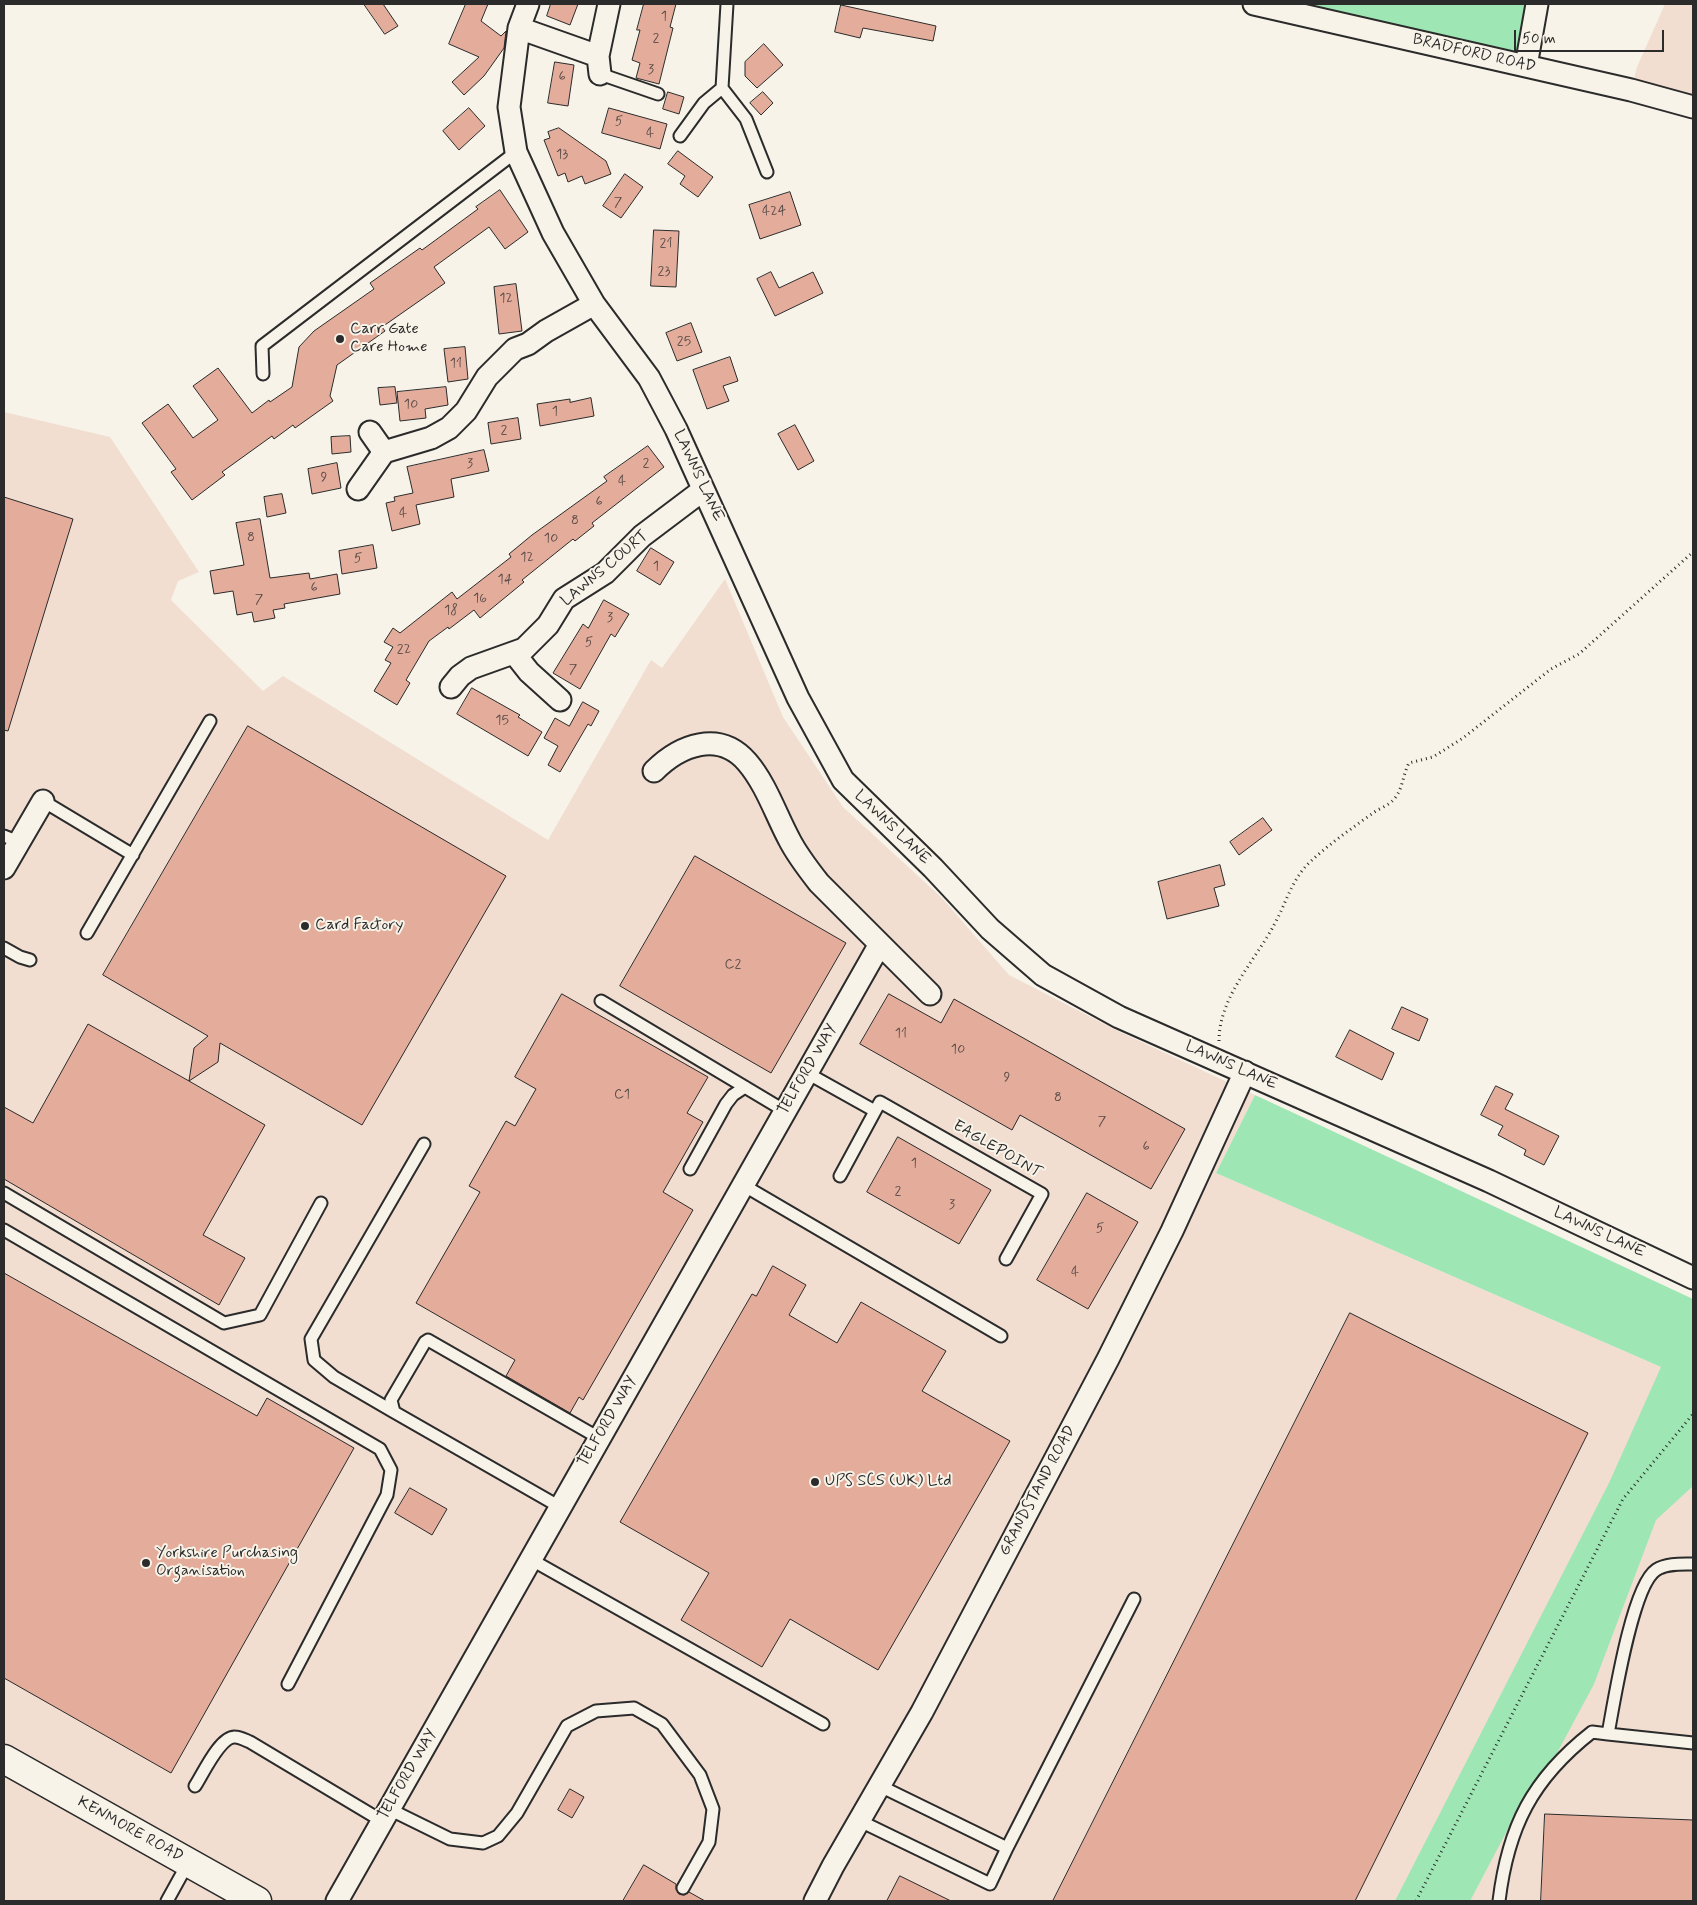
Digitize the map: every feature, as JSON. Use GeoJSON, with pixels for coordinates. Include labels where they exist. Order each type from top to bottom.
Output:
{"type":"FeatureCollection","features":[{"type":"Feature","properties":{"kind":"street","name":"LAWNS LANE"},"geometry":{"type":"LineString","coordinates":[[528,4],[519,28],[509,107],[516,152],[553,233],[594,304],[649,378],[676,429],[798,698],[843,780],[933,868],[990,929],[1043,975],[1119,1017],[1489,1181],[1693,1278]]}},
{"type":"Feature","properties":{"kind":"street"},"geometry":{"type":"LineString","coordinates":[[519,28],[599,65],[609,4]]}},
{"type":"Feature","properties":{"kind":"street","name":"BRADFORD ROAD"},"geometry":{"type":"LineString","coordinates":[[1254,4],[1296,8],[1693,107]]}},
{"type":"Feature","properties":{"kind":"street"},"geometry":{"type":"LineString","coordinates":[[1526,66],[1537,4]]}},
{"type":"Feature","properties":{"kind":"street"},"geometry":{"type":"LineString","coordinates":[[358,489],[384,452],[431,438],[449,428],[466,411],[487,377],[515,349],[528,344],[546,331],[594,304]]}},
{"type":"Feature","properties":{"kind":"street"},"geometry":{"type":"LineString","coordinates":[[370,432],[384,452]]}},
{"type":"Feature","properties":{"kind":"street","name":"LAWNS COURT"},"geometry":{"type":"LineString","coordinates":[[451,688],[460,676],[471,668],[514,653],[536,639],[564,599],[605,573],[642,536],[703,490]]}},
{"type":"Feature","properties":{"kind":"street"},"geometry":{"type":"LineString","coordinates":[[514,653],[529,672],[560,700]]}},
{"type":"Feature","properties":{"kind":"street"},"geometry":{"type":"LineString","coordinates":[[654,771],[669,756],[700,744],[716,744],[734,751],[747,762],[758,778],[803,864],[930,994]]}},
{"type":"Feature","properties":{"kind":"street"},"geometry":{"type":"LineString","coordinates":[[4,868],[11,839],[43,801]]}},
{"type":"Feature","properties":{"kind":"street","name":"TELFORD WAY"},"geometry":{"type":"LineString","coordinates":[[336,1901],[880,944]]}},
{"type":"Feature","properties":{"kind":"street","name":"GRANDSTAND ROAD"},"geometry":{"type":"LineString","coordinates":[[815,1901],[832,1866],[922,1712],[1108,1359],[1172,1231],[1245,1072]]}},
{"type":"Feature","properties":{"kind":"street","name":"KENMORE ROAD"},"geometry":{"type":"LineString","coordinates":[[4,1759],[257,1901]]}},
{"type":"Feature","properties":{"kind":"lane"},"geometry":{"type":"LineString","coordinates":[[727,4],[722,88],[746,118],[767,172]]}},
{"type":"Feature","properties":{"kind":"lane"},"geometry":{"type":"LineString","coordinates":[[599,65],[658,94]]}},
{"type":"Feature","properties":{"kind":"lane"},"geometry":{"type":"LineString","coordinates":[[680,136],[704,103],[722,88]]}},
{"type":"Feature","properties":{"kind":"lane"},"geometry":{"type":"LineString","coordinates":[[263,374],[262,346],[516,152]]}},
{"type":"Feature","properties":{"kind":"lane"},"geometry":{"type":"LineString","coordinates":[[87,933],[210,721]]}},
{"type":"Feature","properties":{"kind":"lane"},"geometry":{"type":"LineString","coordinates":[[43,801],[133,855]]}},
{"type":"Feature","properties":{"kind":"lane"},"geometry":{"type":"LineString","coordinates":[[4,948],[30,960]]}},
{"type":"Feature","properties":{"kind":"lane"},"geometry":{"type":"LineString","coordinates":[[601,1001],[785,1111]]}},
{"type":"Feature","properties":{"kind":"lane"},"geometry":{"type":"LineString","coordinates":[[807,1073],[875,1111],[840,1176]]}},
{"type":"Feature","properties":{"kind":"lane"},"geometry":{"type":"LineString","coordinates":[[690,1169],[726,1104],[733,1095],[745,1087]]}},
{"type":"Feature","properties":{"kind":"lane","name":"EAGLEPOINT"},"geometry":{"type":"LineString","coordinates":[[875,1111],[880,1102],[1042,1194],[1006,1259]]}},
{"type":"Feature","properties":{"kind":"lane"},"geometry":{"type":"LineString","coordinates":[[424,1144],[311,1339],[314,1360],[334,1377],[560,1507]]}},
{"type":"Feature","properties":{"kind":"lane"},"geometry":{"type":"LineString","coordinates":[[743,1185],[1001,1336]]}},
{"type":"Feature","properties":{"kind":"lane"},"geometry":{"type":"LineString","coordinates":[[4,1192],[224,1323],[260,1315],[321,1203]]}},
{"type":"Feature","properties":{"kind":"lane"},"geometry":{"type":"LineString","coordinates":[[4,1230],[380,1449],[391,1470],[387,1495],[288,1684]]}},
{"type":"Feature","properties":{"kind":"lane"},"geometry":{"type":"LineString","coordinates":[[394,1412],[391,1400],[425,1342],[428,1340],[599,1438]]}},
{"type":"Feature","properties":{"kind":"lane"},"geometry":{"type":"LineString","coordinates":[[530,1559],[823,1724]]}},
{"type":"Feature","properties":{"kind":"lane"},"geometry":{"type":"LineString","coordinates":[[1608,1734],[1624,1648],[1645,1581],[1656,1569],[1677,1564],[1693,1564]]}},
{"type":"Feature","properties":{"kind":"lane"},"geometry":{"type":"LineString","coordinates":[[860,1821],[990,1884],[1134,1599]]}},
{"type":"Feature","properties":{"kind":"lane"},"geometry":{"type":"LineString","coordinates":[[196,1786],[225,1739],[234,1736],[250,1742],[386,1815],[450,1839],[483,1843],[498,1836],[517,1813],[566,1726],[596,1711],[634,1708],[662,1724],[700,1775],[713,1809],[710,1842],[683,1888]]}},
{"type":"Feature","properties":{"kind":"lane"},"geometry":{"type":"LineString","coordinates":[[1499,1901],[1502,1874],[1511,1837],[1519,1817],[1559,1760],[1579,1742],[1592,1732],[1693,1743]]}},
{"type":"Feature","properties":{"kind":"lane"},"geometry":{"type":"LineString","coordinates":[[880,1786],[1007,1848]]}},
{"type":"Feature","properties":{"kind":"lane"},"geometry":{"type":"LineString","coordinates":[[167,1901],[188,1863]]}},
{"type":"Feature","properties":{"kind":"path"},"geometry":{"type":"LineString","coordinates":[[1222,1062],[1219,1038],[1229,1000],[1245,969],[1261,949],[1294,882],[1308,863],[1341,836],[1394,800],[1401,788],[1409,763],[1432,758],[1463,738],[1551,669],[1579,654],[1693,552]]}},
{"type":"Feature","properties":{"kind":"path"},"geometry":{"type":"LineString","coordinates":[[1416,1901],[1623,1500],[1693,1414]]}},
{"type":"Feature","properties":{"kind":"shaded area"},"geometry":{"type":"Polygon","coordinates":[[[1665,4],[1693,4],[1693,107],[1631,90],[1637,67],[1665,4]]]}},
{"type":"Feature","properties":{"kind":"shaded area"},"geometry":{"type":"Polygon","coordinates":[[[4,412],[110,437],[199,572],[178,581],[171,600],[263,691],[283,676],[548,840],[651,660],[662,668],[725,579],[783,717],[843,807],[942,898],[1009,975],[1118,1031],[1255,1095],[1216,1173],[1661,1367],[1693,1449],[1693,1901],[4,1901],[4,412]]]}},
{"type":"Feature","properties":{"kind":"green space"},"geometry":{"type":"Polygon","coordinates":[[[1297,4],[1537,4],[1526,66],[1297,4]]]}},
{"type":"Feature","properties":{"kind":"green space"},"geometry":{"type":"Polygon","coordinates":[[[1255,1095],[1693,1299],[1693,1486],[1656,1520],[1594,1684],[1548,1770],[1518,1810],[1470,1901],[1395,1901],[1609,1483],[1661,1367],[1216,1173],[1255,1095]]]}},
{"type":"Feature","properties":{"kind":"building"},"geometry":{"type":"Polygon","coordinates":[[[364,4],[383,4],[398,26],[385,34],[364,4]]]}},
{"type":"Feature","properties":{"kind":"building"},"geometry":{"type":"Polygon","coordinates":[[[466,4],[488,4],[481,21],[501,36],[506,31],[504,48],[484,76],[464,95],[452,82],[479,57],[449,44],[466,4]]]}},
{"type":"Feature","properties":{"kind":"building"},"geometry":{"type":"Polygon","coordinates":[[[551,4],[578,4],[570,25],[547,16],[551,4]]]}},
{"type":"Feature","properties":{"kind":"building"},"geometry":{"type":"Polygon","coordinates":[[[644,4],[676,4],[670,27],[673,28],[659,84],[636,78],[640,63],[632,60],[640,30],[637,30],[644,4]]]}},
{"type":"Feature","properties":{"kind":"building"},"geometry":{"type":"Polygon","coordinates":[[[841,5],[936,26],[933,41],[863,28],[860,38],[835,32],[841,5]]]}},
{"type":"Feature","properties":{"kind":"building"},"geometry":{"type":"Polygon","coordinates":[[[764,44],[783,65],[757,88],[745,76],[745,62],[764,44]]]}},
{"type":"Feature","properties":{"kind":"building"},"geometry":{"type":"Polygon","coordinates":[[[555,62],[574,65],[568,106],[548,103],[555,62]]]}},
{"type":"Feature","properties":{"kind":"building"},"geometry":{"type":"Polygon","coordinates":[[[668,92],[684,97],[679,114],[663,109],[668,92]]]}},
{"type":"Feature","properties":{"kind":"building"},"geometry":{"type":"Polygon","coordinates":[[[763,92],[773,103],[761,115],[750,103],[763,92]]]}},
{"type":"Feature","properties":{"kind":"building"},"geometry":{"type":"Polygon","coordinates":[[[469,108],[485,126],[459,150],[443,131],[469,108]]]}},
{"type":"Feature","properties":{"kind":"building"},"geometry":{"type":"Polygon","coordinates":[[[609,108],[667,124],[660,149],[602,133],[609,108]]]}},
{"type":"Feature","properties":{"kind":"building"},"geometry":{"type":"Polygon","coordinates":[[[559,128],[606,161],[611,174],[585,184],[582,176],[568,182],[565,173],[558,176],[544,140],[550,138],[548,132],[559,128]]]}},
{"type":"Feature","properties":{"kind":"building"},"geometry":{"type":"Polygon","coordinates":[[[678,151],[713,177],[698,197],[680,184],[685,176],[668,164],[678,151]]]}},
{"type":"Feature","properties":{"kind":"building"},"geometry":{"type":"Polygon","coordinates":[[[625,174],[643,187],[621,218],[603,206],[625,174]]]}},
{"type":"Feature","properties":{"kind":"building"},"geometry":{"type":"Polygon","coordinates":[[[500,190],[528,232],[505,249],[489,227],[434,267],[445,283],[382,327],[385,331],[337,365],[330,396],[333,401],[295,428],[293,425],[274,439],[272,436],[222,472],[225,475],[192,500],[171,472],[176,469],[142,423],[168,404],[193,438],[218,420],[193,386],[218,368],[252,413],[269,400],[270,402],[292,387],[299,347],[314,331],[374,289],[370,283],[420,248],[422,250],[478,209],[476,207],[500,190]]]}},
{"type":"Feature","properties":{"kind":"building"},"geometry":{"type":"Polygon","coordinates":[[[790,192],[801,225],[760,239],[749,205],[790,192]]]}},
{"type":"Feature","properties":{"kind":"building"},"geometry":{"type":"Polygon","coordinates":[[[654,230],[679,231],[676,287],[651,286],[654,230]]]}},
{"type":"Feature","properties":{"kind":"building"},"geometry":{"type":"Polygon","coordinates":[[[771,272],[779,288],[813,272],[823,293],[775,316],[757,279],[771,272]]]}},
{"type":"Feature","properties":{"kind":"building"},"geometry":{"type":"Polygon","coordinates":[[[516,284],[522,331],[499,334],[494,287],[516,284]]]}},
{"type":"Feature","properties":{"kind":"building"},"geometry":{"type":"Polygon","coordinates":[[[691,323],[702,352],[677,361],[666,333],[691,323]]]}},
{"type":"Feature","properties":{"kind":"building"},"geometry":{"type":"Polygon","coordinates":[[[465,347],[468,379],[448,382],[444,349],[465,347]]]}},
{"type":"Feature","properties":{"kind":"building"},"geometry":{"type":"Polygon","coordinates":[[[730,357],[738,381],[723,386],[729,401],[707,409],[693,370],[730,357]]]}},
{"type":"Feature","properties":{"kind":"building"},"geometry":{"type":"Polygon","coordinates":[[[395,387],[397,403],[380,405],[378,388],[395,387]]]}},
{"type":"Feature","properties":{"kind":"building"},"geometry":{"type":"Polygon","coordinates":[[[446,387],[448,405],[425,409],[426,418],[400,421],[397,392],[446,387]]]}},
{"type":"Feature","properties":{"kind":"building"},"geometry":{"type":"Polygon","coordinates":[[[591,398],[594,416],[540,426],[537,404],[570,399],[570,402],[591,398]]]}},
{"type":"Feature","properties":{"kind":"building"},"geometry":{"type":"Polygon","coordinates":[[[518,418],[521,439],[491,444],[488,423],[518,418]]]}},
{"type":"Feature","properties":{"kind":"building"},"geometry":{"type":"Polygon","coordinates":[[[795,425],[814,461],[798,470],[778,434],[795,425]]]}},
{"type":"Feature","properties":{"kind":"building"},"geometry":{"type":"Polygon","coordinates":[[[350,436],[351,452],[332,454],[331,437],[350,436]]]}},
{"type":"Feature","properties":{"kind":"building"},"geometry":{"type":"Polygon","coordinates":[[[648,446],[664,467],[592,523],[594,526],[575,541],[573,539],[522,580],[524,582],[480,618],[474,610],[429,641],[406,680],[410,683],[397,705],[374,691],[391,663],[385,660],[393,647],[384,642],[393,628],[400,633],[452,592],[457,599],[511,557],[509,554],[532,535],[607,481],[604,477],[648,446]]]}},
{"type":"Feature","properties":{"kind":"building"},"geometry":{"type":"Polygon","coordinates":[[[484,450],[489,471],[451,479],[454,497],[416,505],[420,524],[392,531],[386,503],[395,501],[394,497],[413,493],[407,467],[484,450]]]}},
{"type":"Feature","properties":{"kind":"building"},"geometry":{"type":"Polygon","coordinates":[[[337,463],[341,488],[312,494],[308,469],[337,463]]]}},
{"type":"Feature","properties":{"kind":"building"},"geometry":{"type":"Polygon","coordinates":[[[282,494],[286,513],[267,517],[264,497],[282,494]]]}},
{"type":"Feature","properties":{"kind":"building"},"geometry":{"type":"Polygon","coordinates":[[[4,497],[73,519],[8,731],[4,730],[4,497]]]}},
{"type":"Feature","properties":{"kind":"building"},"geometry":{"type":"Polygon","coordinates":[[[260,519],[270,578],[309,573],[310,579],[337,574],[340,594],[284,604],[285,608],[273,610],[275,618],[254,622],[252,612],[237,615],[233,591],[214,594],[210,571],[244,565],[236,523],[260,519]]]}},
{"type":"Feature","properties":{"kind":"building"},"geometry":{"type":"Polygon","coordinates":[[[373,545],[377,568],[342,574],[339,551],[373,545]]]}},
{"type":"Feature","properties":{"kind":"building"},"geometry":{"type":"Polygon","coordinates":[[[651,548],[674,562],[660,585],[637,571],[651,548]]]}},
{"type":"Feature","properties":{"kind":"building"},"geometry":{"type":"Polygon","coordinates":[[[604,600],[629,614],[615,637],[611,634],[580,689],[553,673],[583,624],[588,628],[604,600]]]}},
{"type":"Feature","properties":{"kind":"building"},"geometry":{"type":"Polygon","coordinates":[[[472,688],[520,715],[518,717],[542,732],[528,756],[457,714],[472,688]]]}},
{"type":"Feature","properties":{"kind":"building"},"geometry":{"type":"Polygon","coordinates":[[[583,702],[599,711],[591,726],[588,724],[560,772],[548,765],[558,746],[544,738],[555,718],[569,726],[583,702]]]}},
{"type":"Feature","properties":{"kind":"building","name":"Card Factory"},"geometry":{"type":"Polygon","coordinates":[[[248,726],[506,876],[362,1125],[220,1043],[218,1062],[189,1081],[194,1048],[208,1036],[103,975],[248,726]]]}},
{"type":"Feature","properties":{"kind":"building"},"geometry":{"type":"Polygon","coordinates":[[[1263,818],[1272,830],[1239,855],[1230,842],[1263,818]]]}},
{"type":"Feature","properties":{"kind":"building"},"geometry":{"type":"Polygon","coordinates":[[[695,856],[846,943],[771,1073],[620,986],[695,856]]]}},
{"type":"Feature","properties":{"kind":"building"},"geometry":{"type":"Polygon","coordinates":[[[1220,865],[1225,885],[1214,888],[1219,906],[1167,919],[1158,882],[1220,865]]]}},
{"type":"Feature","properties":{"kind":"building"},"geometry":{"type":"Polygon","coordinates":[[[562,994],[708,1077],[687,1113],[703,1122],[663,1192],[693,1210],[583,1400],[579,1397],[570,1413],[506,1376],[515,1360],[416,1303],[480,1192],[469,1186],[506,1121],[515,1126],[536,1089],[515,1077],[562,994]]]}},
{"type":"Feature","properties":{"kind":"building"},"geometry":{"type":"Polygon","coordinates":[[[889,994],[941,1023],[954,999],[1185,1129],[1151,1189],[1020,1115],[1012,1130],[860,1044],[889,994]]]}},
{"type":"Feature","properties":{"kind":"building"},"geometry":{"type":"Polygon","coordinates":[[[1402,1007],[1428,1019],[1419,1041],[1392,1029],[1402,1007]]]}},
{"type":"Feature","properties":{"kind":"building"},"geometry":{"type":"Polygon","coordinates":[[[88,1024],[265,1125],[203,1235],[245,1258],[219,1305],[4,1179],[4,1107],[33,1123],[88,1024]]]}},
{"type":"Feature","properties":{"kind":"building"},"geometry":{"type":"Polygon","coordinates":[[[1350,1030],[1394,1053],[1382,1080],[1336,1057],[1350,1030]]]}},
{"type":"Feature","properties":{"kind":"building"},"geometry":{"type":"Polygon","coordinates":[[[1496,1086],[1513,1094],[1505,1109],[1559,1136],[1544,1165],[1524,1155],[1526,1150],[1498,1135],[1503,1126],[1481,1115],[1496,1086]]]}},
{"type":"Feature","properties":{"kind":"building"},"geometry":{"type":"Polygon","coordinates":[[[898,1137],[991,1190],[959,1244],[867,1192],[898,1137]]]}},
{"type":"Feature","properties":{"kind":"building"},"geometry":{"type":"Polygon","coordinates":[[[1087,1193],[1138,1222],[1088,1309],[1037,1280],[1087,1193]]]}},
{"type":"Feature","properties":{"kind":"building","name":"UPS SCS (UK) Ltd"},"geometry":{"type":"Polygon","coordinates":[[[773,1266],[806,1285],[789,1315],[837,1343],[861,1302],[946,1351],[922,1391],[1010,1441],[878,1670],[790,1619],[762,1667],[681,1620],[709,1573],[620,1522],[752,1294],[756,1296],[773,1266]]]}},
{"type":"Feature","properties":{"kind":"building","name":"Yorkshire Purchasing Organisation"},"geometry":{"type":"Polygon","coordinates":[[[4,1273],[257,1416],[267,1398],[354,1448],[171,1773],[4,1678],[4,1273]]]}},
{"type":"Feature","properties":{"kind":"building"},"geometry":{"type":"Polygon","coordinates":[[[1350,1313],[1588,1433],[1355,1901],[1053,1901],[1350,1313]]]}},
{"type":"Feature","properties":{"kind":"building"},"geometry":{"type":"Polygon","coordinates":[[[410,1488],[447,1509],[432,1535],[395,1513],[410,1488]]]}},
{"type":"Feature","properties":{"kind":"building"},"geometry":{"type":"Polygon","coordinates":[[[570,1789],[584,1797],[572,1818],[558,1810],[570,1789]]]}},
{"type":"Feature","properties":{"kind":"building"},"geometry":{"type":"Polygon","coordinates":[[[1545,1814],[1693,1820],[1693,1901],[1541,1901],[1545,1814]]]}},
{"type":"Feature","properties":{"kind":"building"},"geometry":{"type":"Polygon","coordinates":[[[644,1865],[676,1884],[679,1894],[684,1895],[689,1892],[705,1901],[623,1901],[644,1865]]]}},
{"type":"Feature","properties":{"kind":"building"},"geometry":{"type":"Polygon","coordinates":[[[900,1876],[951,1901],[887,1901],[900,1876]]]}},
{"type":"Feature","properties":{"kind":"place","name":"Carr Gate Care Home"},"geometry":{"type":"Point","coordinates":[340,339]}},
{"type":"Feature","properties":{"kind":"place","name":"Card Factory"},"geometry":{"type":"Point","coordinates":[305,926]}},
{"type":"Feature","properties":{"kind":"place","name":"UPS SCS (UK) Ltd"},"geometry":{"type":"Point","coordinates":[815,1482]}},
{"type":"Feature","properties":{"kind":"place","name":"Yorkshire Purchasing Organisation"},"geometry":{"type":"Point","coordinates":[146,1563]}}]}
